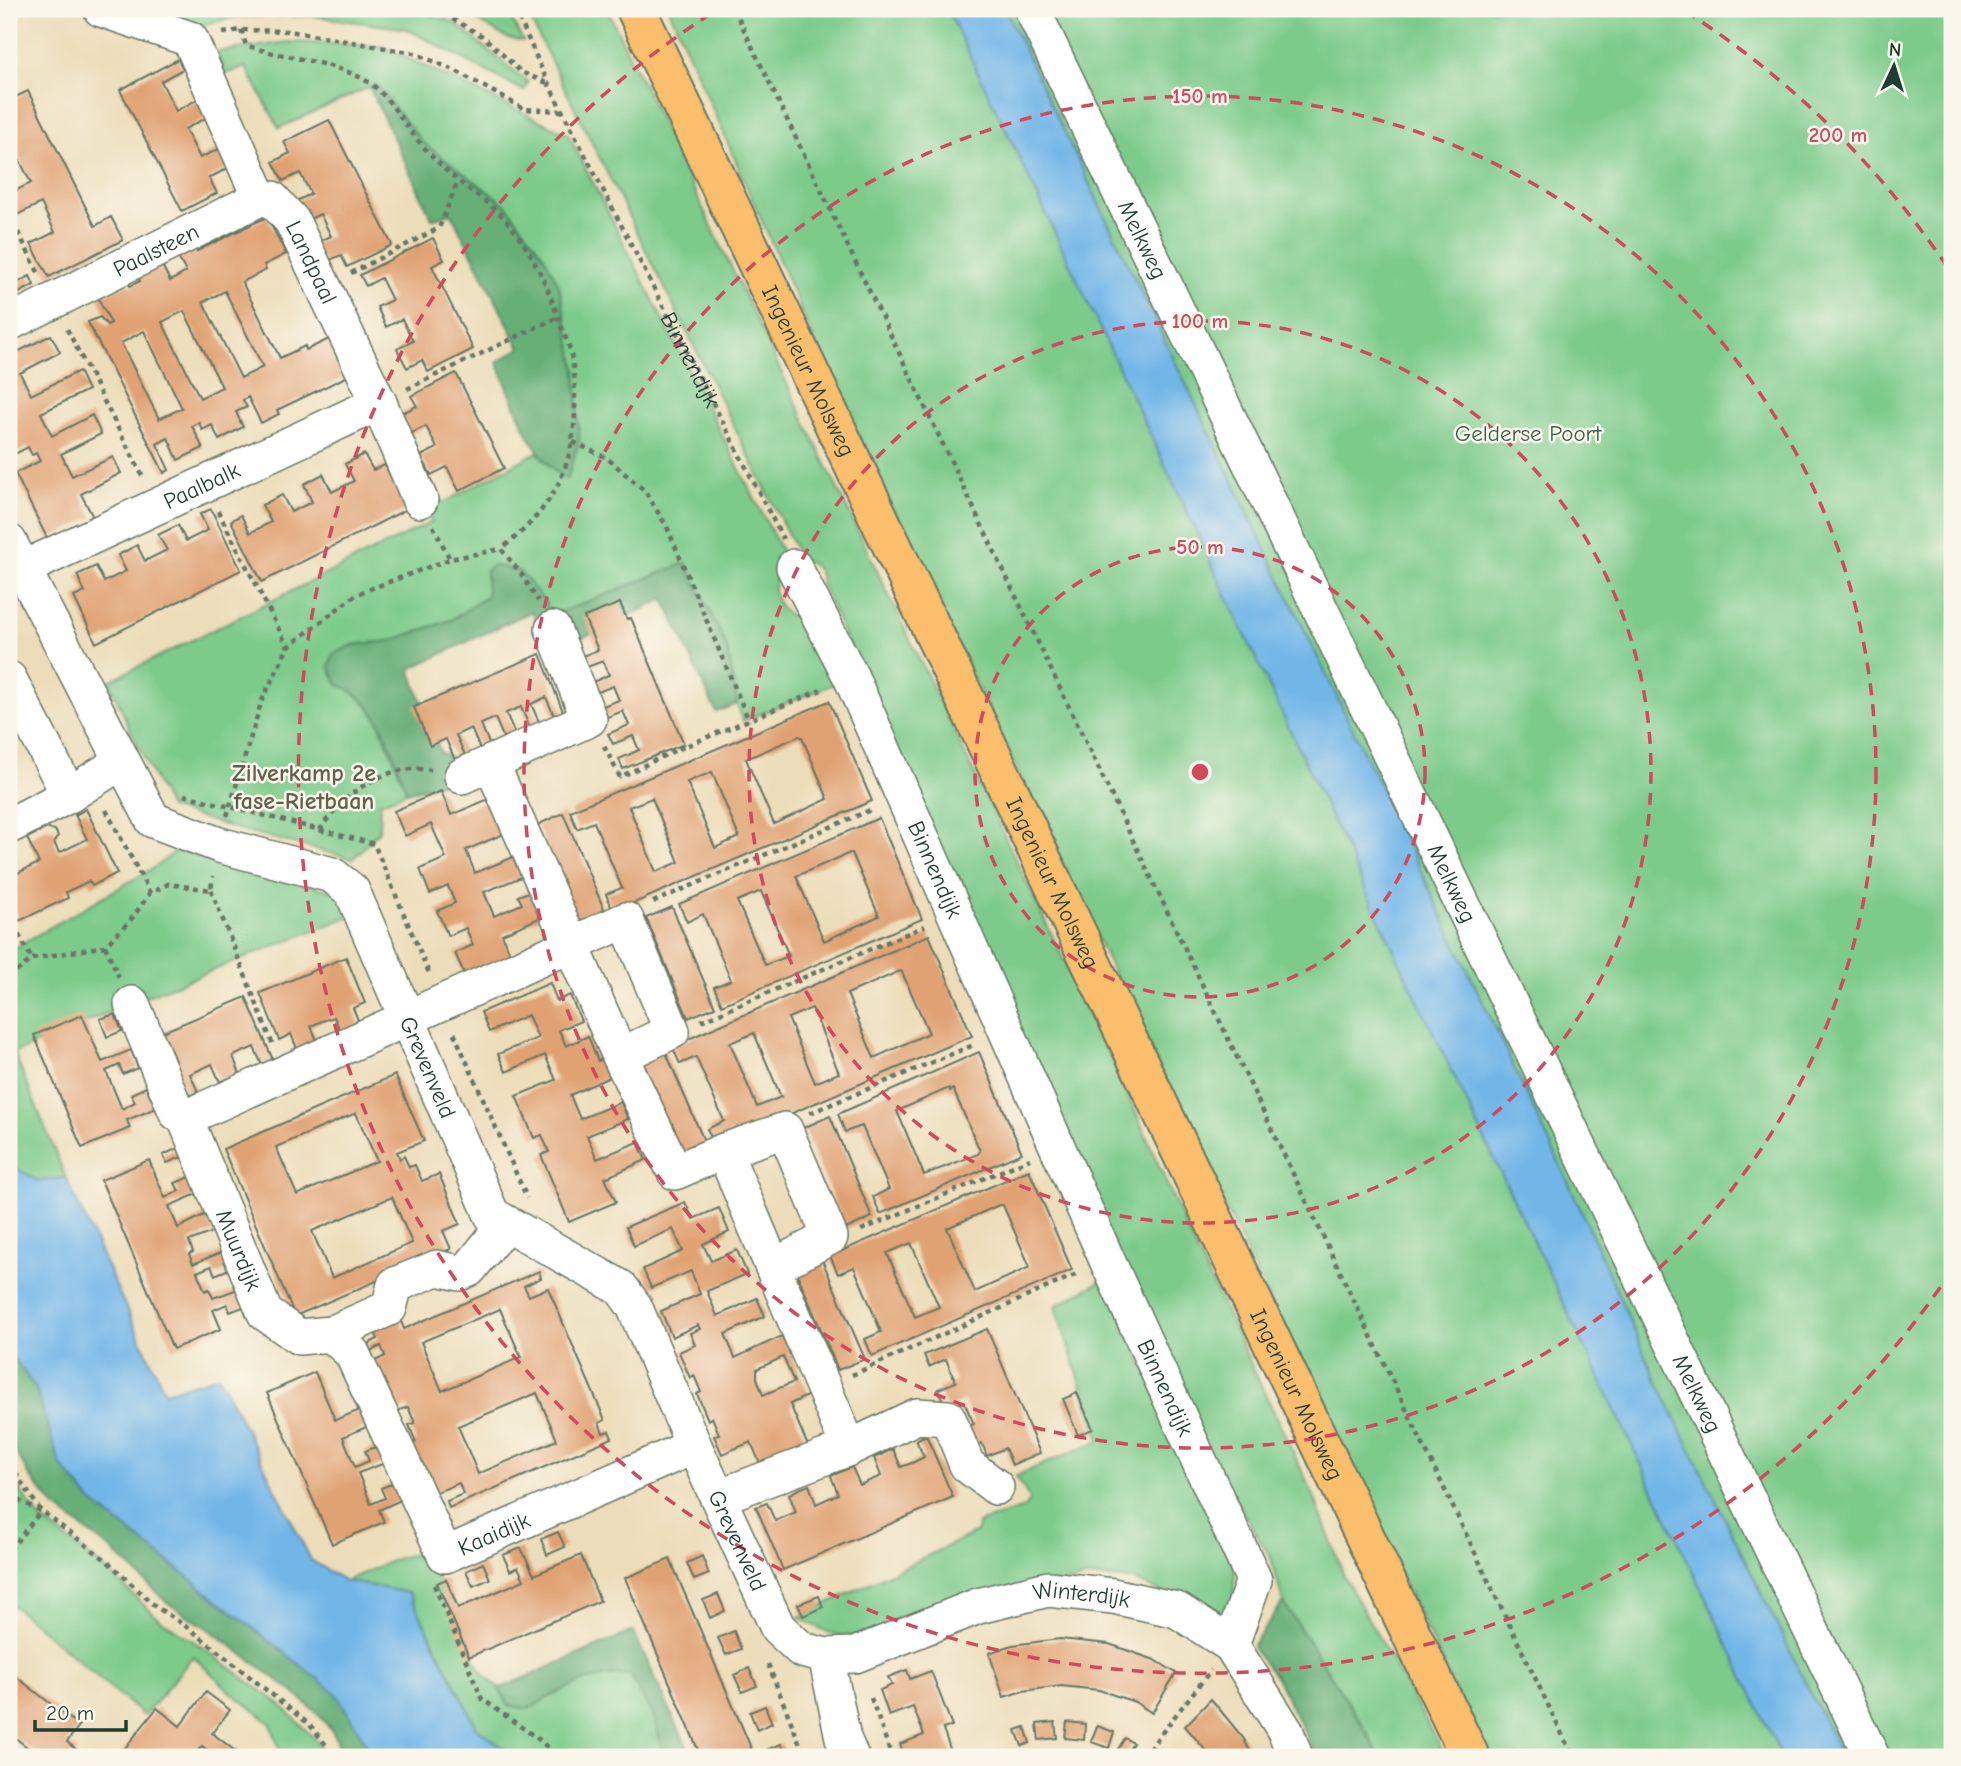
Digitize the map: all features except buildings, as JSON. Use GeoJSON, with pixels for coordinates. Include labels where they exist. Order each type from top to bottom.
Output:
{"type":"FeatureCollection","features":[{"type":"Feature","properties":{"kind":"main road","name":"Ingenieur Molsweg"},"geometry":{"type":"LineString","coordinates":[[636,9],[1470,1757]]}},
{"type":"Feature","properties":{"kind":"street"},"geometry":{"type":"LineString","coordinates":[[101,9],[190,39],[260,198]]}},
{"type":"Feature","properties":{"kind":"street","name":"Melkweg"},"geometry":{"type":"LineString","coordinates":[[1032,9],[1872,1757]]}},
{"type":"Feature","properties":{"kind":"street","name":"Landpaal"},"geometry":{"type":"LineString","coordinates":[[260,198],[272,199],[292,221],[379,403],[420,500]]}},
{"type":"Feature","properties":{"kind":"street","name":"Paalsteen"},"geometry":{"type":"LineString","coordinates":[[9,323],[260,198]]}},
{"type":"Feature","properties":{"kind":"street","name":"Paalbalk"},"geometry":{"type":"LineString","coordinates":[[16,555],[157,506],[379,403]]}},
{"type":"Feature","properties":{"kind":"street","name":"Grevenveld"},"geometry":{"type":"LineString","coordinates":[[16,555],[153,820],[219,845],[332,875],[352,891],[492,1215],[621,1288],[634,1306],[694,1446],[719,1497],[815,1647],[851,1757]]}},
{"type":"Feature","properties":{"kind":"street","name":"Binnendijk"},"geometry":{"type":"LineString","coordinates":[[794,567],[851,677],[1107,1260],[1254,1580],[1231,1645]]}},
{"type":"Feature","properties":{"kind":"street"},"geometry":{"type":"LineString","coordinates":[[553,629],[589,719],[476,769],[570,944],[675,1172],[724,1151],[785,1130],[830,1237],[774,1267]]}},
{"type":"Feature","properties":{"kind":"street"},"geometry":{"type":"LineString","coordinates":[[9,679],[80,788]]}},
{"type":"Feature","properties":{"kind":"street"},"geometry":{"type":"LineString","coordinates":[[9,826],[80,788],[121,762]]}},
{"type":"Feature","properties":{"kind":"street"},"geometry":{"type":"LineString","coordinates":[[185,1118],[626,919],[672,1031],[620,1056]]}},
{"type":"Feature","properties":{"kind":"street","name":"Muurdijk"},"geometry":{"type":"LineString","coordinates":[[132,1004],[177,1113],[185,1118],[265,1313],[299,1337],[331,1334]]}},
{"type":"Feature","properties":{"kind":"street"},"geometry":{"type":"LineString","coordinates":[[724,1151],[849,1448]]}},
{"type":"Feature","properties":{"kind":"street"},"geometry":{"type":"LineString","coordinates":[[331,1334],[389,1308],[395,1284],[437,1268],[460,1273],[469,1269],[506,1223]]}},
{"type":"Feature","properties":{"kind":"street","name":"Kaaidijk"},"geometry":{"type":"LineString","coordinates":[[331,1334],[352,1353],[445,1555],[694,1446]]}},
{"type":"Feature","properties":{"kind":"street"},"geometry":{"type":"LineString","coordinates":[[719,1497],[849,1448],[917,1416],[948,1418],[967,1465],[996,1487]]}},
{"type":"Feature","properties":{"kind":"street","name":"Winterdijk"},"geometry":{"type":"LineString","coordinates":[[815,1647],[1048,1589],[1113,1596],[1177,1610],[1231,1645],[1286,1732],[1295,1757]]}},
{"type":"Feature","properties":{"kind":"path"},"geometry":{"type":"LineString","coordinates":[[436,9],[484,37],[521,72],[548,83]]}},
{"type":"Feature","properties":{"kind":"path","name":"Binnendijk"},"geometry":{"type":"LineString","coordinates":[[515,9],[548,83],[792,558],[794,567]]}},
{"type":"Feature","properties":{"kind":"path"},"geometry":{"type":"LineString","coordinates":[[734,9],[1573,1757]]}},
{"type":"Feature","properties":{"kind":"path"},"geometry":{"type":"LineString","coordinates":[[241,30],[246,45],[323,65],[376,88],[422,145],[458,181],[498,212],[525,246],[548,288],[569,348],[575,383],[573,442],[560,482],[543,510],[519,535],[501,549],[450,559],[358,594],[288,647],[261,703],[219,845],[211,890],[284,1073]]}},
{"type":"Feature","properties":{"kind":"path"},"geometry":{"type":"LineString","coordinates":[[190,39],[241,30],[289,31],[414,53],[457,71],[524,109],[563,111]]}},
{"type":"Feature","properties":{"kind":"path"},"geometry":{"type":"LineString","coordinates":[[323,286],[439,228],[458,181]]}},
{"type":"Feature","properties":{"kind":"path"},"geometry":{"type":"LineString","coordinates":[[9,214],[157,506]]}},
{"type":"Feature","properties":{"kind":"path"},"geometry":{"type":"LineString","coordinates":[[379,403],[558,317]]}},
{"type":"Feature","properties":{"kind":"path"},"geometry":{"type":"LineString","coordinates":[[573,442],[607,458],[645,491],[667,527],[749,721]]}},
{"type":"Feature","properties":{"kind":"path"},"geometry":{"type":"LineString","coordinates":[[204,484],[288,647]]}},
{"type":"Feature","properties":{"kind":"path"},"geometry":{"type":"LineString","coordinates":[[420,500],[450,559]]}},
{"type":"Feature","properties":{"kind":"path"},"geometry":{"type":"LineString","coordinates":[[501,549],[522,575],[553,629]]}},
{"type":"Feature","properties":{"kind":"path"},"geometry":{"type":"LineString","coordinates":[[589,719],[620,777],[674,751],[851,677]]}},
{"type":"Feature","properties":{"kind":"path"},"geometry":{"type":"LineString","coordinates":[[230,805],[320,830],[328,817],[356,791],[384,774],[417,768],[476,769]]}},
{"type":"Feature","properties":{"kind":"path"},"geometry":{"type":"LineString","coordinates":[[80,788],[150,893]]}},
{"type":"Feature","properties":{"kind":"path"},"geometry":{"type":"LineString","coordinates":[[626,919],[634,909],[699,884],[903,796]]}},
{"type":"Feature","properties":{"kind":"path"},"geometry":{"type":"LineString","coordinates":[[9,978],[32,959],[105,946],[130,920],[150,893],[168,884],[211,890]]}},
{"type":"Feature","properties":{"kind":"path"},"geometry":{"type":"LineString","coordinates":[[672,1031],[954,913]]}},
{"type":"Feature","properties":{"kind":"path"},"geometry":{"type":"LineString","coordinates":[[9,917],[32,959]]}},
{"type":"Feature","properties":{"kind":"path"},"geometry":{"type":"LineString","coordinates":[[785,1130],[797,1118],[1006,1031]]}},
{"type":"Feature","properties":{"kind":"path"},"geometry":{"type":"LineString","coordinates":[[830,1237],[843,1238],[1057,1147]]}},
{"type":"Feature","properties":{"kind":"path"},"geometry":{"type":"LineString","coordinates":[[824,1388],[1107,1260]]}},
{"type":"Feature","properties":{"kind":"path"},"geometry":{"type":"LineString","coordinates":[[9,1454],[18,1477],[41,1511]]}},
{"type":"Feature","properties":{"kind":"path"},"geometry":{"type":"LineString","coordinates":[[9,1496],[41,1511],[106,1559],[155,1606],[190,1629],[310,1725],[326,1745],[331,1757]]}},
{"type":"Feature","properties":{"kind":"path"},"geometry":{"type":"LineString","coordinates":[[9,1551],[41,1511]]}},
{"type":"Feature","properties":{"kind":"path"},"geometry":{"type":"LineString","coordinates":[[445,1555],[433,1584],[482,1699],[541,1741],[556,1757]]}},
{"type":"Feature","properties":{"kind":"path"},"geometry":{"type":"LineString","coordinates":[[1143,1757],[1231,1645]]}},
{"type":"Feature","properties":{"kind":"path"},"geometry":{"type":"LineString","coordinates":[[805,1757],[766,1659],[815,1647],[892,1757]]}},
{"type":"Feature","properties":{"kind":"green space"},"geometry":{"type":"Polygon","coordinates":[[[151,9],[411,9],[453,22],[528,82],[524,91],[407,29],[314,16],[237,17],[200,25],[151,9]]]}},
{"type":"Feature","properties":{"kind":"green space"},"geometry":{"type":"Polygon","coordinates":[[[459,9],[506,9],[523,41],[507,38],[459,9]]]}},
{"type":"Feature","properties":{"kind":"green space"},"geometry":{"type":"Polygon","coordinates":[[[525,9],[607,9],[1123,1083],[1191,1239],[1313,1494],[1344,1576],[1446,1757],[1380,1757],[1362,1724],[1283,1602],[1271,1558],[1196,1435],[818,572],[810,563],[801,560],[525,9]]]}},
{"type":"Feature","properties":{"kind":"green space","name":"Gelderse Poort"},"geometry":{"type":"Polygon","coordinates":[[[669,9],[1952,9],[1952,1757],[1487,1757],[833,383],[669,9]]]}},
{"type":"Feature","properties":{"kind":"green space"},"geometry":{"type":"Polygon","coordinates":[[[289,42],[382,46],[568,134],[787,562],[774,583],[779,605],[792,617],[811,628],[841,681],[743,721],[737,704],[727,647],[686,563],[556,614],[550,614],[545,602],[486,571],[488,596],[451,620],[390,641],[353,645],[352,690],[375,713],[407,792],[380,803],[379,831],[353,859],[169,808],[109,681],[432,522],[412,484],[426,476],[443,503],[537,452],[558,474],[567,479],[579,440],[576,369],[544,256],[506,205],[422,142],[376,84],[279,128],[246,67],[225,74],[216,52],[289,42]]]}},
{"type":"Feature","properties":{"kind":"green space"},"geometry":{"type":"Polygon","coordinates":[[[376,84],[422,142],[506,205],[544,256],[559,285],[576,369],[579,440],[567,479],[554,470],[543,457],[524,427],[497,362],[520,348],[451,213],[432,219],[369,87],[376,84]]]}},
{"type":"Feature","properties":{"kind":"green space"},"geometry":{"type":"Polygon","coordinates":[[[686,563],[727,647],[737,704],[716,712],[664,599],[573,642],[549,649],[532,611],[410,669],[440,752],[455,760],[459,778],[407,792],[390,745],[375,715],[353,692],[338,685],[329,667],[333,654],[353,645],[390,641],[451,620],[487,596],[486,571],[492,565],[520,571],[545,602],[550,614],[556,614],[686,563]]]}},
{"type":"Feature","properties":{"kind":"green space"},"geometry":{"type":"Polygon","coordinates":[[[176,851],[343,894],[351,916],[142,998],[14,1053],[66,1178],[38,1181],[9,1164],[9,951],[155,867],[176,851]]]}},
{"type":"Feature","properties":{"kind":"green space"},"geometry":{"type":"Polygon","coordinates":[[[1105,1279],[1235,1569],[1233,1600],[1226,1615],[1204,1611],[1134,1580],[1090,1577],[870,1635],[849,1636],[833,1633],[799,1617],[977,1532],[978,1523],[1024,1508],[1030,1499],[1016,1476],[1100,1440],[1055,1306],[1105,1279]]]}},
{"type":"Feature","properties":{"kind":"green space"},"geometry":{"type":"Polygon","coordinates":[[[9,1351],[36,1389],[60,1464],[92,1502],[336,1693],[374,1757],[344,1757],[333,1732],[319,1715],[292,1691],[213,1632],[168,1603],[113,1551],[54,1506],[31,1478],[16,1453],[9,1428],[9,1351]]]}},
{"type":"Feature","properties":{"kind":"green space"},"geometry":{"type":"Polygon","coordinates":[[[9,1476],[41,1519],[101,1565],[158,1618],[281,1705],[318,1742],[324,1757],[282,1757],[271,1724],[193,1656],[144,1716],[9,1602],[9,1538],[12,1533],[9,1476]]]}},
{"type":"Feature","properties":{"kind":"green space"},"geometry":{"type":"Polygon","coordinates":[[[425,1552],[479,1669],[499,1689],[509,1705],[528,1709],[565,1689],[589,1680],[630,1675],[654,1717],[664,1757],[515,1757],[477,1728],[409,1593],[345,1581],[401,1557],[425,1552]]]}},
{"type":"Feature","properties":{"kind":"green space"},"geometry":{"type":"Polygon","coordinates":[[[1283,1602],[1362,1724],[1380,1757],[1315,1757],[1277,1679],[1252,1646],[1283,1602]]]}},
{"type":"Feature","properties":{"kind":"green space"},"geometry":{"type":"Polygon","coordinates":[[[633,1631],[692,1757],[664,1757],[654,1717],[630,1675],[588,1680],[528,1709],[509,1705],[499,1689],[633,1631]]]}},
{"type":"Feature","properties":{"kind":"water"},"geometry":{"type":"Polygon","coordinates":[[[947,9],[1005,9],[1408,844],[1571,1188],[1649,1364],[1842,1757],[1782,1757],[1416,997],[947,9]]]}},
{"type":"Feature","properties":{"kind":"water"},"geometry":{"type":"Polygon","coordinates":[[[9,1164],[38,1181],[66,1178],[165,1392],[219,1376],[311,1560],[345,1581],[409,1593],[477,1728],[515,1757],[374,1757],[336,1693],[92,1502],[60,1464],[36,1389],[9,1351],[9,1164]]]}},
{"type":"Feature","properties":{"kind":"district","name":"Zilverkamp 2e fase-Rietbaan"},"geometry":{"type":"Point","coordinates":[304,787]}}]}
